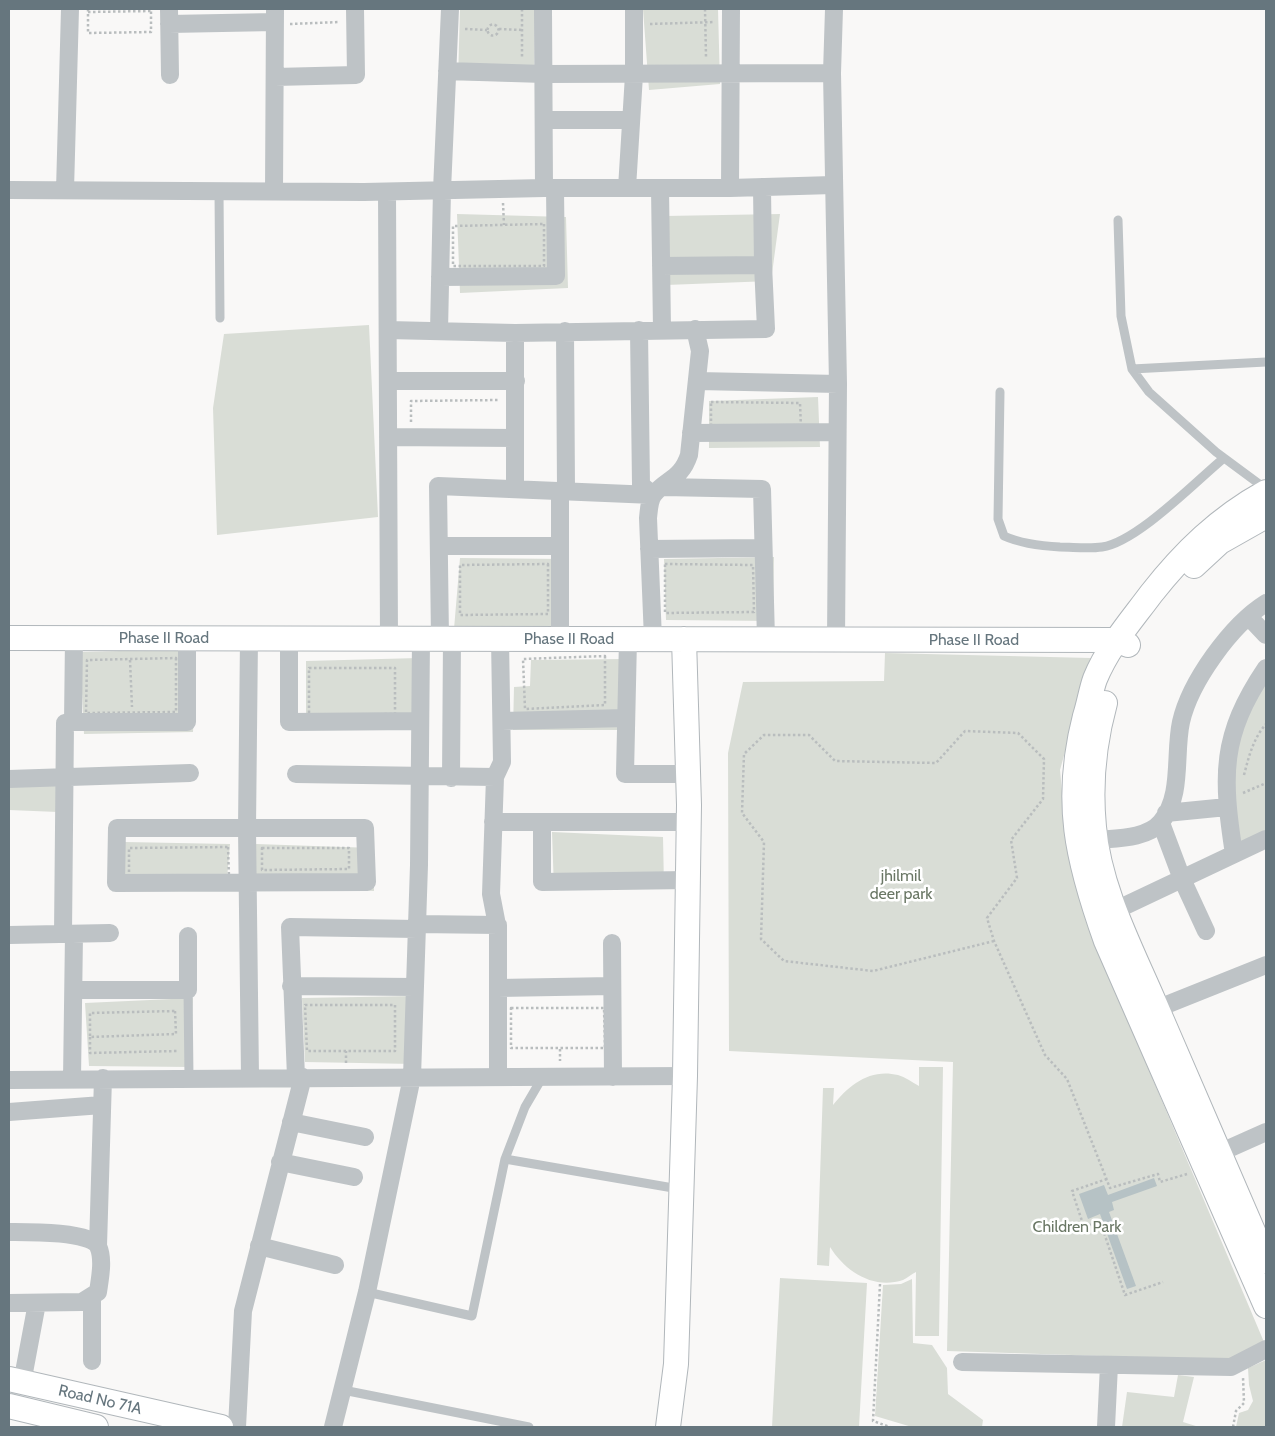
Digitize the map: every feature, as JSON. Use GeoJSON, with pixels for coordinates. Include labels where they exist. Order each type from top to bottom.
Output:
{"type":"FeatureCollection","features":[{"type":"Feature","properties":{"kind":"street"},"geometry":{"type":"LineString","coordinates":[[66,190],[70,9]]}},
{"type":"Feature","properties":{"kind":"street"},"geometry":{"type":"LineString","coordinates":[[439,331],[442,190],[450,9]]}},
{"type":"Feature","properties":{"kind":"street"},"geometry":{"type":"LineString","coordinates":[[440,277],[556,276],[544,120],[543,9]]}},
{"type":"Feature","properties":{"kind":"street"},"geometry":{"type":"LineString","coordinates":[[626,188],[634,75],[634,9]]}},
{"type":"Feature","properties":{"kind":"street"},"geometry":{"type":"LineString","coordinates":[[730,188],[731,9]]}},
{"type":"Feature","properties":{"kind":"street"},"geometry":{"type":"LineString","coordinates":[[834,9],[832,73],[833,185],[838,384],[836,640]]}},
{"type":"Feature","properties":{"kind":"street"},"geometry":{"type":"LineString","coordinates":[[275,77],[356,76],[350,15]]}},
{"type":"Feature","properties":{"kind":"street"},"geometry":{"type":"LineString","coordinates":[[170,75],[169,16],[280,16],[275,77],[274,192]]}},
{"type":"Feature","properties":{"kind":"street"},"geometry":{"type":"LineString","coordinates":[[447,71],[634,75],[732,72],[832,73]]}},
{"type":"Feature","properties":{"kind":"street"},"geometry":{"type":"LineString","coordinates":[[544,120],[631,120]]}},
{"type":"Feature","properties":{"kind":"street"},"geometry":{"type":"LineString","coordinates":[[9,190],[387,192],[833,185]]}},
{"type":"Feature","properties":{"kind":"street"},"geometry":{"type":"LineString","coordinates":[[388,330],[515,333],[766,329],[762,187]]}},
{"type":"Feature","properties":{"kind":"street"},"geometry":{"type":"LineString","coordinates":[[660,188],[662,330]]}},
{"type":"Feature","properties":{"kind":"street"},"geometry":{"type":"LineString","coordinates":[[387,192],[389,639]]}},
{"type":"Feature","properties":{"kind":"street"},"geometry":{"type":"LineString","coordinates":[[661,266],[763,265]]}},
{"type":"Feature","properties":{"kind":"street"},"geometry":{"type":"LineString","coordinates":[[653,639],[648,518],[659,491],[684,467],[698,381],[700,351],[695,329]]}},
{"type":"Feature","properties":{"kind":"street"},"geometry":{"type":"LineString","coordinates":[[639,330],[641,485],[659,491]]}},
{"type":"Feature","properties":{"kind":"street"},"geometry":{"type":"LineString","coordinates":[[560,492],[566,489],[565,331]]}},
{"type":"Feature","properties":{"kind":"street"},"geometry":{"type":"LineString","coordinates":[[515,333],[515,490]]}},
{"type":"Feature","properties":{"kind":"street"},"geometry":{"type":"LineString","coordinates":[[388,381],[516,381]]}},
{"type":"Feature","properties":{"kind":"street"},"geometry":{"type":"LineString","coordinates":[[698,381],[838,384]]}},
{"type":"Feature","properties":{"kind":"street"},"geometry":{"type":"LineString","coordinates":[[691,433],[838,432]]}},
{"type":"Feature","properties":{"kind":"street"},"geometry":{"type":"LineString","coordinates":[[388,437],[515,438]]}},
{"type":"Feature","properties":{"kind":"street"},"geometry":{"type":"LineString","coordinates":[[451,778],[438,639],[438,486],[560,492],[762,489],[766,639]]}},
{"type":"Feature","properties":{"kind":"street"},"geometry":{"type":"LineString","coordinates":[[1148,1013],[1106,941],[1086,886],[1074,828],[1075,760],[1095,679],[1122,643],[1167,574],[1210,529],[1266,490]]}},
{"type":"Feature","properties":{"kind":"street"},"geometry":{"type":"LineString","coordinates":[[560,492],[560,639]]}},
{"type":"Feature","properties":{"kind":"street"},"geometry":{"type":"LineString","coordinates":[[1266,516],[1220,542],[1174,583],[1122,643],[1099,725],[1094,764],[1094,827],[1105,881],[1148,1013],[1211,1157],[1266,1306]]}},
{"type":"Feature","properties":{"kind":"street"},"geometry":{"type":"LineString","coordinates":[[439,546],[559,546]]}},
{"type":"Feature","properties":{"kind":"street"},"geometry":{"type":"LineString","coordinates":[[649,549],[763,548]]}},
{"type":"Feature","properties":{"kind":"street"},"geometry":{"type":"LineString","coordinates":[[1206,932],[1182,879],[1164,818],[1172,803],[1174,792],[1181,722],[1187,702],[1224,643],[1249,617],[1266,603]]}},
{"type":"Feature","properties":{"kind":"street"},"geometry":{"type":"LineString","coordinates":[[1249,617],[1266,635]]}},
{"type":"Feature","properties":{"kind":"street","name":"Phase II Road"},"geometry":{"type":"LineString","coordinates":[[9,638],[766,639],[1122,643]]}},
{"type":"Feature","properties":{"kind":"street"},"geometry":{"type":"LineString","coordinates":[[73,722],[74,638]]}},
{"type":"Feature","properties":{"kind":"street"},"geometry":{"type":"LineString","coordinates":[[72,1079],[74,990],[69,934],[64,776],[65,723],[187,722],[187,638]]}},
{"type":"Feature","properties":{"kind":"street"},"geometry":{"type":"LineString","coordinates":[[249,638],[247,828],[250,1078]]}},
{"type":"Feature","properties":{"kind":"street"},"geometry":{"type":"LineString","coordinates":[[289,638],[289,722],[420,721]]}},
{"type":"Feature","properties":{"kind":"street"},"geometry":{"type":"LineString","coordinates":[[333,1427],[367,1292],[412,1077],[417,927],[420,721],[438,639]]}},
{"type":"Feature","properties":{"kind":"street"},"geometry":{"type":"LineString","coordinates":[[498,1076],[497,925],[491,894],[495,777],[499,773],[502,762],[500,639]]}},
{"type":"Feature","properties":{"kind":"street"},"geometry":{"type":"LineString","coordinates":[[628,639],[625,774],[688,774]]}},
{"type":"Feature","properties":{"kind":"street"},"geometry":{"type":"LineString","coordinates":[[668,1427],[676,1364],[685,1076],[689,822],[684,639]]}},
{"type":"Feature","properties":{"kind":"street"},"geometry":{"type":"LineString","coordinates":[[1234,854],[1225,782],[1228,755],[1233,732],[1248,695],[1266,668]]}},
{"type":"Feature","properties":{"kind":"street"},"geometry":{"type":"LineString","coordinates":[[502,721],[626,718]]}},
{"type":"Feature","properties":{"kind":"street"},"geometry":{"type":"LineString","coordinates":[[9,778],[190,773]]}},
{"type":"Feature","properties":{"kind":"street"},"geometry":{"type":"LineString","coordinates":[[296,774],[451,778],[495,777]]}},
{"type":"Feature","properties":{"kind":"street"},"geometry":{"type":"LineString","coordinates":[[1096,840],[1141,833],[1164,818],[1227,807]]}},
{"type":"Feature","properties":{"kind":"street"},"geometry":{"type":"LineString","coordinates":[[493,822],[689,822]]}},
{"type":"Feature","properties":{"kind":"street"},"geometry":{"type":"LineString","coordinates":[[542,823],[542,882],[688,880]]}},
{"type":"Feature","properties":{"kind":"street"},"geometry":{"type":"LineString","coordinates":[[117,828],[364,828],[366,882],[248,882],[116,883],[117,828]]}},
{"type":"Feature","properties":{"kind":"street"},"geometry":{"type":"LineString","coordinates":[[1116,910],[1266,839]]}},
{"type":"Feature","properties":{"kind":"street"},"geometry":{"type":"LineString","coordinates":[[237,1427],[242,1311],[291,1122],[299,1077],[292,986],[290,927],[497,925]]}},
{"type":"Feature","properties":{"kind":"street"},"geometry":{"type":"LineString","coordinates":[[9,935],[110,933]]}},
{"type":"Feature","properties":{"kind":"street"},"geometry":{"type":"LineString","coordinates":[[74,990],[188,990],[188,936]]}},
{"type":"Feature","properties":{"kind":"street"},"geometry":{"type":"LineString","coordinates":[[612,943],[613,1077]]}},
{"type":"Feature","properties":{"kind":"street"},"geometry":{"type":"LineString","coordinates":[[1148,1013],[1266,965]]}},
{"type":"Feature","properties":{"kind":"street"},"geometry":{"type":"LineString","coordinates":[[292,986],[415,986]]}},
{"type":"Feature","properties":{"kind":"street"},"geometry":{"type":"LineString","coordinates":[[498,988],[612,986]]}},
{"type":"Feature","properties":{"kind":"street"},"geometry":{"type":"LineString","coordinates":[[9,1080],[685,1076]]}},
{"type":"Feature","properties":{"kind":"street"},"geometry":{"type":"LineString","coordinates":[[9,1302],[82,1302],[98,1292],[101,1259],[98,1246],[103,1078]]}},
{"type":"Feature","properties":{"kind":"street"},"geometry":{"type":"LineString","coordinates":[[9,1112],[102,1105]]}},
{"type":"Feature","properties":{"kind":"street"},"geometry":{"type":"LineString","coordinates":[[291,1122],[365,1137]]}},
{"type":"Feature","properties":{"kind":"street"},"geometry":{"type":"LineString","coordinates":[[1211,1157],[1266,1132]]}},
{"type":"Feature","properties":{"kind":"street"},"geometry":{"type":"LineString","coordinates":[[1211,1157],[1266,1261]]}},
{"type":"Feature","properties":{"kind":"street"},"geometry":{"type":"LineString","coordinates":[[280,1162],[354,1177]]}},
{"type":"Feature","properties":{"kind":"street"},"geometry":{"type":"LineString","coordinates":[[9,1232],[62,1234],[92,1240],[98,1246]]}},
{"type":"Feature","properties":{"kind":"street"},"geometry":{"type":"LineString","coordinates":[[259,1246],[335,1265]]}},
{"type":"Feature","properties":{"kind":"street"},"geometry":{"type":"LineString","coordinates":[[92,1297],[92,1361]]}},
{"type":"Feature","properties":{"kind":"street"},"geometry":{"type":"LineString","coordinates":[[16,1381],[37,1303]]}},
{"type":"Feature","properties":{"kind":"street"},"geometry":{"type":"LineString","coordinates":[[962,1362],[1231,1367],[1266,1349]]}},
{"type":"Feature","properties":{"kind":"street"},"geometry":{"type":"LineString","coordinates":[[1106,1427],[1110,1365]]}},
{"type":"Feature","properties":{"kind":"street","name":"Road No 71A"},"geometry":{"type":"LineString","coordinates":[[16,1381],[221,1427]]}},
{"type":"Feature","properties":{"kind":"street","name":"Road No 71A"},"geometry":{"type":"LineString","coordinates":[[9,1406],[96,1427]]}},
{"type":"Feature","properties":{"kind":"lane"},"geometry":{"type":"LineString","coordinates":[[220,191],[220,318]]}},
{"type":"Feature","properties":{"kind":"lane"},"geometry":{"type":"LineString","coordinates":[[1118,220],[1121,316],[1132,369],[1149,392],[1224,458],[1266,490]]}},
{"type":"Feature","properties":{"kind":"lane"},"geometry":{"type":"LineString","coordinates":[[1132,369],[1266,362]]}},
{"type":"Feature","properties":{"kind":"lane"},"geometry":{"type":"LineString","coordinates":[[1000,392],[998,519],[1004,536],[1016,541],[1045,546],[1102,547],[1119,541],[1148,522],[1224,458]]}},
{"type":"Feature","properties":{"kind":"lane"},"geometry":{"type":"LineString","coordinates":[[188,990],[190,1078]]}},
{"type":"Feature","properties":{"kind":"lane"},"geometry":{"type":"LineString","coordinates":[[367,1292],[472,1316],[504,1159],[526,1107],[542,1078]]}},
{"type":"Feature","properties":{"kind":"lane"},"geometry":{"type":"LineString","coordinates":[[504,1159],[682,1189]]}},
{"type":"Feature","properties":{"kind":"lane"},"geometry":{"type":"LineString","coordinates":[[343,1390],[529,1427]]}},
{"type":"Feature","properties":{"kind":"path"},"geometry":{"type":"LineString","coordinates":[[522,9],[522,62]]}},
{"type":"Feature","properties":{"kind":"path"},"geometry":{"type":"LineString","coordinates":[[705,9],[706,59]]}},
{"type":"Feature","properties":{"kind":"path"},"geometry":{"type":"LineString","coordinates":[[88,10],[151,10],[151,32],[88,33],[88,10]]}},
{"type":"Feature","properties":{"kind":"path"},"geometry":{"type":"LineString","coordinates":[[280,16],[289,24],[350,15]]}},
{"type":"Feature","properties":{"kind":"path"},"geometry":{"type":"LineString","coordinates":[[646,24],[705,22]]}},
{"type":"Feature","properties":{"kind":"path"},"geometry":{"type":"LineString","coordinates":[[464,23],[464,30],[488,30],[493,35],[498,29]]}},
{"type":"Feature","properties":{"kind":"path"},"geometry":{"type":"LineString","coordinates":[[488,30],[492,24],[497,26],[498,29],[522,30]]}},
{"type":"Feature","properties":{"kind":"path"},"geometry":{"type":"LineString","coordinates":[[503,189],[504,225]]}},
{"type":"Feature","properties":{"kind":"path"},"geometry":{"type":"LineString","coordinates":[[544,224],[544,266],[453,266],[453,226],[504,225],[544,224]]}},
{"type":"Feature","properties":{"kind":"path"},"geometry":{"type":"LineString","coordinates":[[410,429],[411,401],[503,400]]}},
{"type":"Feature","properties":{"kind":"path"},"geometry":{"type":"LineString","coordinates":[[711,402],[753,402],[800,403],[801,428],[711,427],[711,402]]}},
{"type":"Feature","properties":{"kind":"path"},"geometry":{"type":"LineString","coordinates":[[548,564],[548,581],[548,614],[460,615],[460,565],[548,564]]}},
{"type":"Feature","properties":{"kind":"path"},"geometry":{"type":"LineString","coordinates":[[665,564],[708,564],[753,565],[754,612],[665,613],[665,564]]}},
{"type":"Feature","properties":{"kind":"path"},"geometry":{"type":"LineString","coordinates":[[605,656],[605,705],[525,709],[524,687],[523,658],[605,656]]}},
{"type":"Feature","properties":{"kind":"path"},"geometry":{"type":"LineString","coordinates":[[176,658],[176,712],[86,713],[87,660],[130,660],[176,658]]}},
{"type":"Feature","properties":{"kind":"path"},"geometry":{"type":"LineString","coordinates":[[130,660],[132,713]]}},
{"type":"Feature","properties":{"kind":"path"},"geometry":{"type":"LineString","coordinates":[[309,715],[309,668],[394,668],[395,714],[352,715]]}},
{"type":"Feature","properties":{"kind":"path"},"geometry":{"type":"LineString","coordinates":[[1243,777],[1250,750],[1266,724]]}},
{"type":"Feature","properties":{"kind":"path"},"geometry":{"type":"LineString","coordinates":[[994,941],[874,971],[784,961],[761,939],[764,842],[742,813],[744,754],[764,734],[809,735],[835,761],[936,763],[965,731],[1018,733],[1044,759],[1043,799],[1011,840],[1017,878],[987,918],[994,941],[1045,1056],[1066,1079],[1110,1188],[1158,1174],[1160,1182],[1192,1173],[1211,1157]]}},
{"type":"Feature","properties":{"kind":"path"},"geometry":{"type":"LineString","coordinates":[[1241,786],[1239,794],[1266,783]]}},
{"type":"Feature","properties":{"kind":"path"},"geometry":{"type":"LineString","coordinates":[[228,847],[229,860],[230,877],[129,877],[129,848],[228,847]]}},
{"type":"Feature","properties":{"kind":"path"},"geometry":{"type":"LineString","coordinates":[[262,848],[349,848],[349,869],[262,870],[262,860],[262,848]]}},
{"type":"Feature","properties":{"kind":"path"},"geometry":{"type":"LineString","coordinates":[[306,1005],[395,1005],[395,1051],[346,1051],[307,1051],[306,1005]]}},
{"type":"Feature","properties":{"kind":"path"},"geometry":{"type":"LineString","coordinates":[[511,1008],[604,1008],[605,1048],[560,1048],[511,1048],[511,1008]]}},
{"type":"Feature","properties":{"kind":"path"},"geometry":{"type":"LineString","coordinates":[[175,1011],[177,1051],[90,1053],[90,1037],[90,1013],[175,1011]]}},
{"type":"Feature","properties":{"kind":"path"},"geometry":{"type":"LineString","coordinates":[[90,1037],[176,1034]]}},
{"type":"Feature","properties":{"kind":"path"},"geometry":{"type":"LineString","coordinates":[[1107,1180],[1072,1191],[1084,1227],[1100,1222],[1125,1295],[1163,1282]]}},
{"type":"Feature","properties":{"kind":"path"},"geometry":{"type":"LineString","coordinates":[[880,1284],[873,1421],[890,1427]]}},
{"type":"Feature","properties":{"kind":"path"},"geometry":{"type":"LineString","coordinates":[[1231,1367],[1243,1374],[1244,1403],[1236,1411],[1233,1427]]}},
{"type":"Feature","properties":{"kind":"green space"},"geometry":{"type":"Polygon","coordinates":[[[460,9],[535,9],[534,82],[458,80],[460,9]]]}},
{"type":"Feature","properties":{"kind":"green space"},"geometry":{"type":"Polygon","coordinates":[[[643,9],[718,9],[720,84],[649,90],[643,9]]]}},
{"type":"Feature","properties":{"kind":"green space"},"geometry":{"type":"Polygon","coordinates":[[[457,214],[566,217],[568,288],[460,293],[457,214]]]}},
{"type":"Feature","properties":{"kind":"green space"},"geometry":{"type":"Polygon","coordinates":[[[780,214],[771,281],[666,285],[665,216],[780,214]]]}},
{"type":"Feature","properties":{"kind":"green space"},"geometry":{"type":"Polygon","coordinates":[[[369,325],[378,517],[217,535],[213,408],[224,334],[369,325]]]}},
{"type":"Feature","properties":{"kind":"green space"},"geometry":{"type":"Polygon","coordinates":[[[818,397],[820,447],[709,448],[709,401],[818,397]]]}},
{"type":"Feature","properties":{"kind":"green space"},"geometry":{"type":"Polygon","coordinates":[[[774,557],[773,621],[666,620],[664,559],[774,557]]]}},
{"type":"Feature","properties":{"kind":"green space"},"geometry":{"type":"Polygon","coordinates":[[[460,558],[567,559],[564,626],[454,629],[460,558]]]}},
{"type":"Feature","properties":{"kind":"green space"},"geometry":{"type":"Polygon","coordinates":[[[196,649],[193,732],[84,734],[80,652],[196,649]]]}},
{"type":"Feature","properties":{"kind":"green space","name":"jhilmil deer park"},"geometry":{"type":"Polygon","coordinates":[[[885,653],[1091,658],[1060,770],[1065,823],[1088,926],[1264,1342],[1230,1360],[947,1351],[953,1062],[729,1051],[728,753],[743,682],[884,681],[885,653]]]}},
{"type":"Feature","properties":{"kind":"green space"},"geometry":{"type":"Polygon","coordinates":[[[419,658],[416,727],[306,729],[306,661],[419,658]]]}},
{"type":"Feature","properties":{"kind":"green space"},"geometry":{"type":"Polygon","coordinates":[[[624,659],[624,730],[513,730],[514,687],[530,686],[531,660],[624,659]]]}},
{"type":"Feature","properties":{"kind":"green space"},"geometry":{"type":"Polygon","coordinates":[[[1266,668],[1266,836],[1238,847],[1228,755],[1266,668]]]}},
{"type":"Feature","properties":{"kind":"green space"},"geometry":{"type":"Polygon","coordinates":[[[57,778],[58,812],[9,810],[9,779],[57,778]]]}},
{"type":"Feature","properties":{"kind":"green space"},"geometry":{"type":"Polygon","coordinates":[[[552,832],[663,837],[664,886],[554,890],[552,832]]]}},
{"type":"Feature","properties":{"kind":"green space"},"geometry":{"type":"Polygon","coordinates":[[[125,842],[230,844],[226,890],[125,890],[125,842]]]}},
{"type":"Feature","properties":{"kind":"green space"},"geometry":{"type":"Polygon","coordinates":[[[256,844],[373,848],[374,891],[253,886],[256,844]]]}},
{"type":"Feature","properties":{"kind":"green space"},"geometry":{"type":"Polygon","coordinates":[[[415,996],[414,1064],[305,1062],[302,998],[415,996]]]}},
{"type":"Feature","properties":{"kind":"green space"},"geometry":{"type":"Polygon","coordinates":[[[193,998],[191,1067],[89,1066],[85,1003],[193,998]]]}},
{"type":"Feature","properties":{"kind":"green space"},"geometry":{"type":"Polygon","coordinates":[[[919,1067],[943,1067],[939,1336],[915,1336],[916,1272],[903,1280],[892,1282],[871,1280],[852,1271],[836,1256],[830,1247],[829,1266],[817,1265],[823,1088],[834,1088],[833,1105],[853,1085],[869,1076],[878,1074],[898,1075],[919,1086],[919,1067]]]}},
{"type":"Feature","properties":{"kind":"green space"},"geometry":{"type":"Polygon","coordinates":[[[780,1278],[867,1283],[859,1427],[772,1427],[780,1278]]]}},
{"type":"Feature","properties":{"kind":"green space"},"geometry":{"type":"Polygon","coordinates":[[[912,1279],[913,1343],[932,1345],[947,1368],[948,1394],[983,1420],[982,1427],[912,1427],[875,1416],[883,1285],[901,1284],[912,1279]]]}},
{"type":"Feature","properties":{"kind":"green space"},"geometry":{"type":"Polygon","coordinates":[[[1266,1360],[1266,1427],[1236,1427],[1239,1413],[1248,1410],[1253,1401],[1249,1385],[1248,1368],[1266,1360]]]}},
{"type":"Feature","properties":{"kind":"green space"},"geometry":{"type":"Polygon","coordinates":[[[1178,1375],[1194,1377],[1183,1422],[1199,1427],[1122,1427],[1127,1392],[1174,1397],[1178,1375]]]}},
{"type":"Feature","properties":{"kind":"shaded area"},"geometry":{"type":"Polygon","coordinates":[[[1154,1178],[1157,1186],[1112,1202],[1114,1210],[1109,1212],[1136,1286],[1127,1289],[1100,1214],[1088,1219],[1079,1194],[1104,1185],[1108,1195],[1154,1178]]]}},
{"type":"Feature","properties":{"kind":"park label","name":"Children Park"},"geometry":{"type":"Point","coordinates":[1077,1227]}}]}
